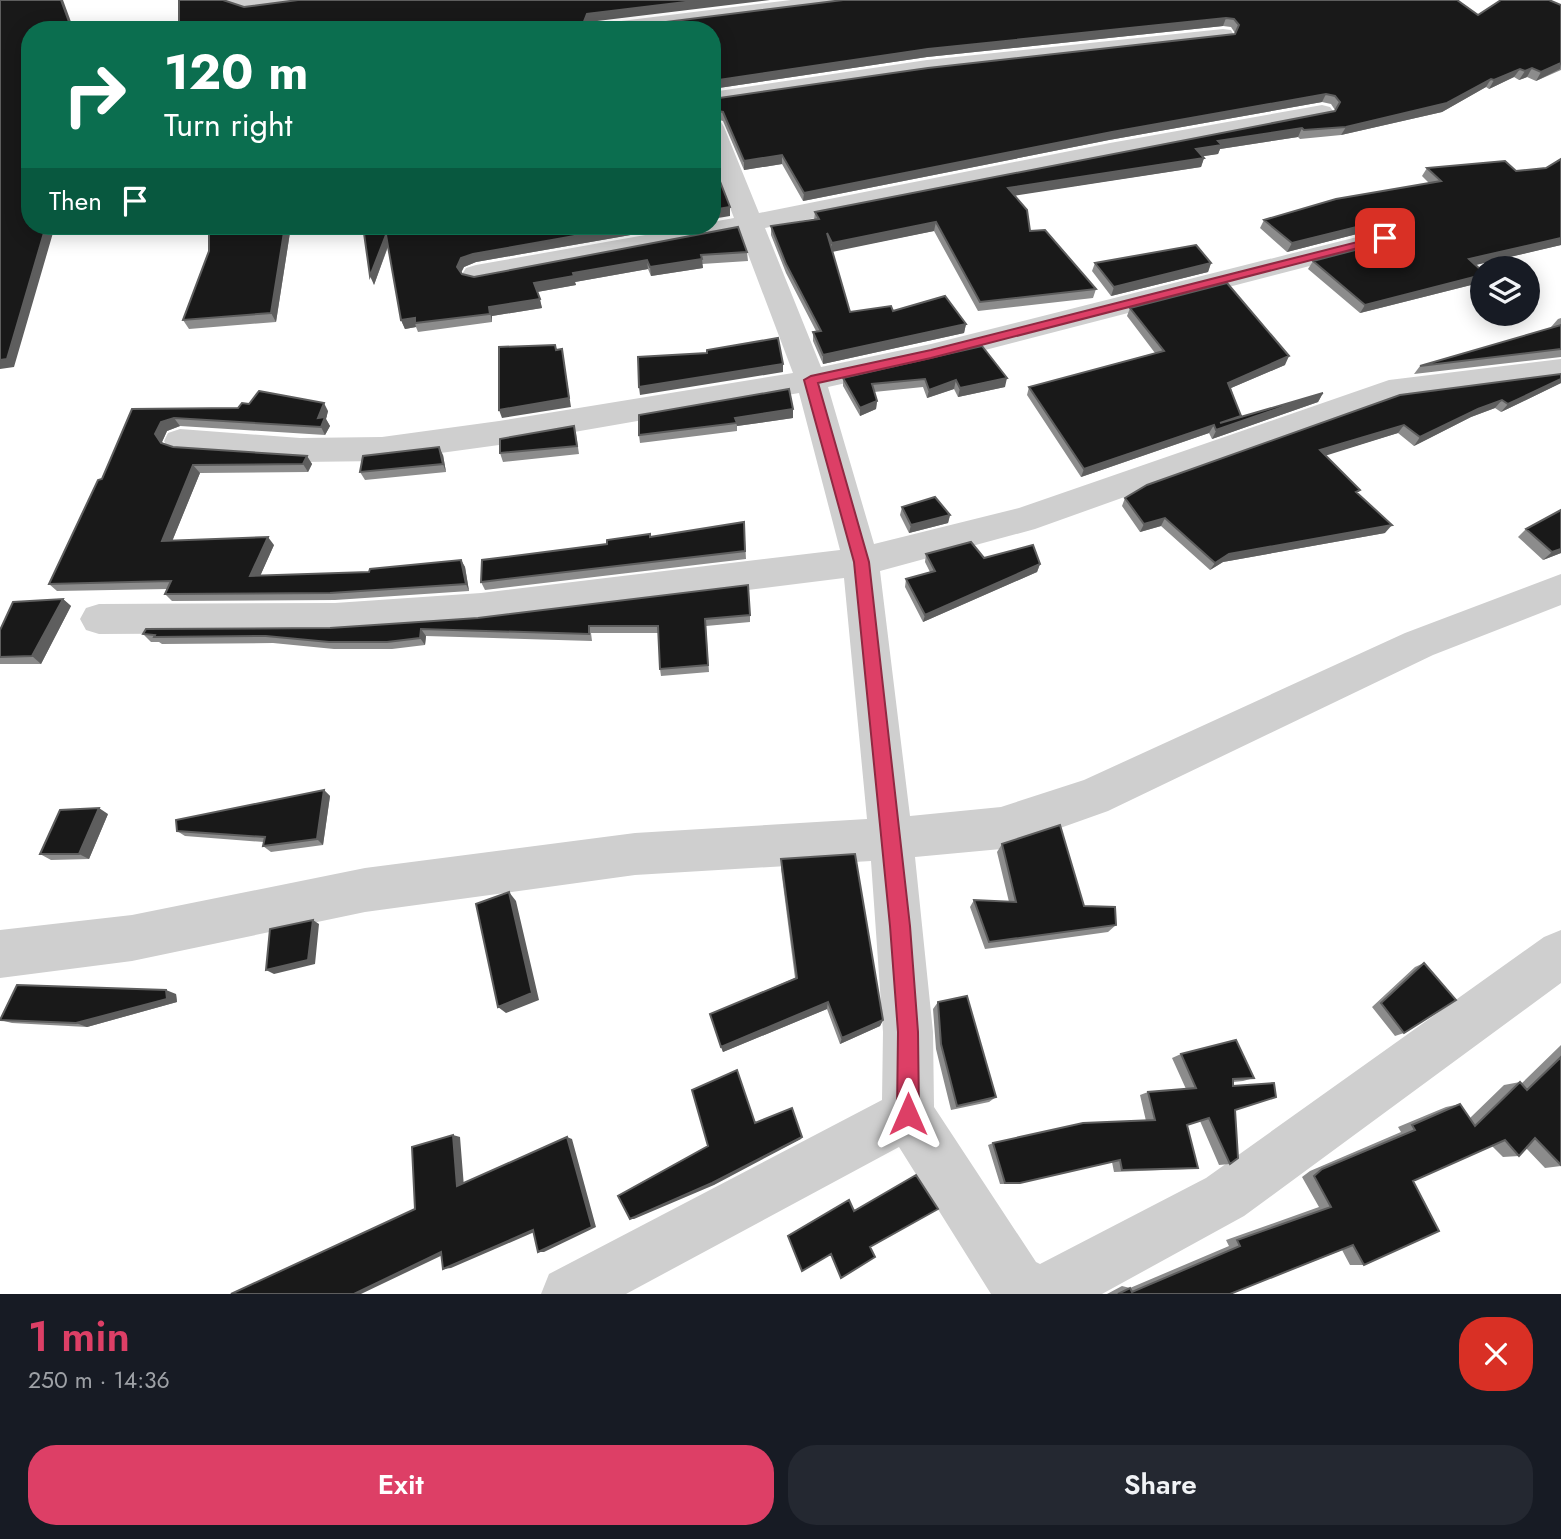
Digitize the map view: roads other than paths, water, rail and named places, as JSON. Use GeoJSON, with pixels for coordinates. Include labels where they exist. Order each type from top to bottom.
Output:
{"type":"FeatureCollection","features":[{"type":"Feature","properties":{"kind":"street"},"geometry":{"type":"LineString","coordinates":[[232,0],[240,6],[300,0]]}},
{"type":"Feature","properties":{"kind":"street"},"geometry":{"type":"LineString","coordinates":[[652,21],[842,0]]}},
{"type":"Feature","properties":{"kind":"street"},"geometry":{"type":"LineString","coordinates":[[721,98],[927,67],[1223,35]]}},
{"type":"Feature","properties":{"kind":"street"},"geometry":{"type":"LineString","coordinates":[[721,230],[1171,136],[1322,111]]}},
{"type":"Feature","properties":{"kind":"street"},"geometry":{"type":"LineString","coordinates":[[721,151],[811,380],[861,562],[908,1032],[908,1114],[1016,1282],[1038,1293],[1066,1283],[1225,1197],[1561,954]]}},
{"type":"Feature","properties":{"kind":"street"},"geometry":{"type":"LineString","coordinates":[[476,274],[693,235]]}},
{"type":"Feature","properties":{"kind":"street"},"geometry":{"type":"LineString","coordinates":[[180,441],[300,450],[382,449],[499,433],[811,380],[931,354],[1385,238]]}},
{"type":"Feature","properties":{"kind":"street"},"geometry":{"type":"LineString","coordinates":[[99,619],[335,618],[481,608],[861,562],[1023,520],[1389,391],[1561,369]]}},
{"type":"Feature","properties":{"kind":"street"},"geometry":{"type":"LineString","coordinates":[[0,954],[132,938],[365,890],[635,854],[890,839],[1001,828],[1093,797],[1419,644],[1561,589]]}},
{"type":"Feature","properties":{"kind":"street"},"geometry":{"type":"LineString","coordinates":[[569,1294],[908,1114]]}}]}
